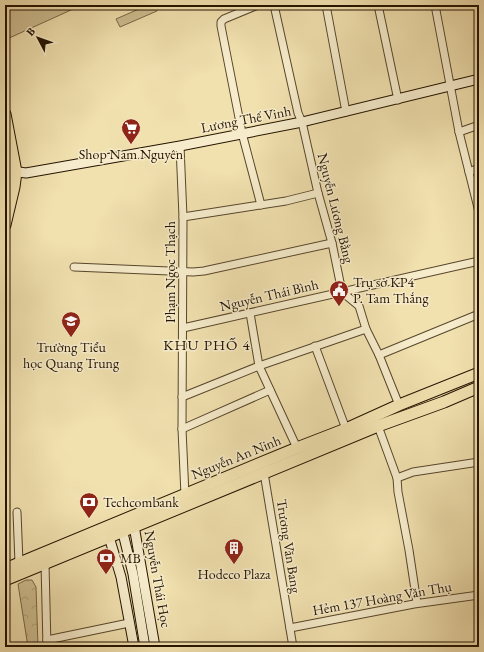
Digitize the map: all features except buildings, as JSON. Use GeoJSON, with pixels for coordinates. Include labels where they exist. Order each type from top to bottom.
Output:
{"type":"FeatureCollection","features":[{"type":"Feature","properties":{"kind":"main road"},"geometry":{"type":"LineString","coordinates":[[5,114],[10,171],[14,187],[5,225]]}},
{"type":"Feature","properties":{"kind":"main road","name":"Nguyễn An Ninh"},"geometry":{"type":"LineString","coordinates":[[133,521],[185,495],[346,429],[399,405],[479,374]]}},
{"type":"Feature","properties":{"kind":"main road","name":"Nguyễn An Ninh"},"geometry":{"type":"LineString","coordinates":[[5,569],[264,473],[378,426],[444,402],[479,387]]}},
{"type":"Feature","properties":{"kind":"main road","name":"Nguyễn An Ninh"},"geometry":{"type":"LineString","coordinates":[[5,580],[45,564],[107,532]]}},
{"type":"Feature","properties":{"kind":"street"},"geometry":{"type":"LineString","coordinates":[[258,5],[233,14],[221,22],[221,31],[242,134],[261,205]]}},
{"type":"Feature","properties":{"kind":"street","name":"Nguyễn Lương Bằng"},"geometry":{"type":"LineString","coordinates":[[274,5],[298,114],[302,122],[318,193],[332,243],[342,292]]}},
{"type":"Feature","properties":{"kind":"street"},"geometry":{"type":"LineString","coordinates":[[326,5],[346,112]]}},
{"type":"Feature","properties":{"kind":"street"},"geometry":{"type":"LineString","coordinates":[[378,5],[398,100]]}},
{"type":"Feature","properties":{"kind":"street"},"geometry":{"type":"LineString","coordinates":[[435,5],[459,132],[479,212]]}},
{"type":"Feature","properties":{"kind":"street","name":"Lương Thế Vinh"},"geometry":{"type":"LineString","coordinates":[[10,171],[26,173],[242,134],[398,100],[479,79]]}},
{"type":"Feature","properties":{"kind":"street"},"geometry":{"type":"LineString","coordinates":[[459,132],[479,125]]}},
{"type":"Feature","properties":{"kind":"street","name":"Phạm Ngọc Thạch"},"geometry":{"type":"LineString","coordinates":[[180,146],[183,217],[182,428],[185,495]]}},
{"type":"Feature","properties":{"kind":"street"},"geometry":{"type":"LineString","coordinates":[[469,172],[479,168]]}},
{"type":"Feature","properties":{"kind":"street"},"geometry":{"type":"LineString","coordinates":[[183,217],[261,205],[318,193]]}},
{"type":"Feature","properties":{"kind":"street"},"geometry":{"type":"LineString","coordinates":[[74,268],[182,272],[204,271],[332,243]]}},
{"type":"Feature","properties":{"kind":"street","name":"Nguyễn Thái Bình"},"geometry":{"type":"LineString","coordinates":[[183,328],[479,261]]}},
{"type":"Feature","properties":{"kind":"street"},"geometry":{"type":"LineString","coordinates":[[342,292],[359,306],[366,329],[379,355],[399,405]]}},
{"type":"Feature","properties":{"kind":"street"},"geometry":{"type":"LineString","coordinates":[[250,313],[259,366],[297,448]]}},
{"type":"Feature","properties":{"kind":"street"},"geometry":{"type":"LineString","coordinates":[[379,355],[479,314]]}},
{"type":"Feature","properties":{"kind":"street"},"geometry":{"type":"LineString","coordinates":[[182,396],[259,366],[366,329]]}},
{"type":"Feature","properties":{"kind":"street"},"geometry":{"type":"LineString","coordinates":[[315,346],[346,429]]}},
{"type":"Feature","properties":{"kind":"street"},"geometry":{"type":"LineString","coordinates":[[182,428],[270,390]]}},
{"type":"Feature","properties":{"kind":"street"},"geometry":{"type":"LineString","coordinates":[[378,426],[397,478],[398,492],[417,604]]}},
{"type":"Feature","properties":{"kind":"street"},"geometry":{"type":"LineString","coordinates":[[397,478],[413,472],[479,462]]}},
{"type":"Feature","properties":{"kind":"street","name":"Trương Văn Bang"},"geometry":{"type":"LineString","coordinates":[[264,473],[293,647]]}},
{"type":"Feature","properties":{"kind":"street"},"geometry":{"type":"LineString","coordinates":[[16,512],[19,563]]}},
{"type":"Feature","properties":{"kind":"street","name":"Nguyễn Thái Học"},"geometry":{"type":"LineString","coordinates":[[133,521],[155,647]]}},
{"type":"Feature","properties":{"kind":"street","name":"Nguyễn Thái Học"},"geometry":{"type":"LineString","coordinates":[[121,526],[133,574],[145,647]]}},
{"type":"Feature","properties":{"kind":"street"},"geometry":{"type":"LineString","coordinates":[[107,532],[122,577],[134,647]]}},
{"type":"Feature","properties":{"kind":"street"},"geometry":{"type":"LineString","coordinates":[[45,564],[47,643],[129,623]]}},
{"type":"Feature","properties":{"kind":"street"},"geometry":{"type":"LineString","coordinates":[[122,577],[143,572]]}},
{"type":"Feature","properties":{"kind":"street","name":"Hẻm 137 Hoàng Văn Thụ"},"geometry":{"type":"LineString","coordinates":[[290,628],[417,604],[479,595]]}},
{"type":"Feature","properties":{"kind":"green space"},"geometry":{"type":"Polygon","coordinates":[[[5,5],[82,5],[7,39],[5,30],[5,5]]]}},
{"type":"Feature","properties":{"kind":"green space"},"geometry":{"type":"Polygon","coordinates":[[[148,5],[155,5],[157,11],[120,27],[116,19],[148,5]]]}},
{"type":"Feature","properties":{"kind":"green space"},"geometry":{"type":"Polygon","coordinates":[[[26,580],[32,580],[36,587],[38,647],[28,647],[18,584],[26,580]]]}},
{"type":"Feature","properties":{"kind":"place","name":"Shop Nam Nguyên"},"geometry":{"type":"Point","coordinates":[131,145]}},
{"type":"Feature","properties":{"kind":"place","name":"Trụ sở KP4 P. Tam Thắng"},"geometry":{"type":"Point","coordinates":[339,307]}},
{"type":"Feature","properties":{"kind":"place","name":"Trường Tiểu học Quang Trung"},"geometry":{"type":"Point","coordinates":[71,338]}},
{"type":"Feature","properties":{"kind":"place","name":"Techcombank"},"geometry":{"type":"Point","coordinates":[89,519]}},
{"type":"Feature","properties":{"kind":"place","name":"Hodeco Plaza"},"geometry":{"type":"Point","coordinates":[234,565]}},
{"type":"Feature","properties":{"kind":"place","name":"MB"},"geometry":{"type":"Point","coordinates":[106,575]}},
{"type":"Feature","properties":{"kind":"district","name":"KHU PHỐ 4"},"geometry":{"type":"Point","coordinates":[207,345]}}]}
